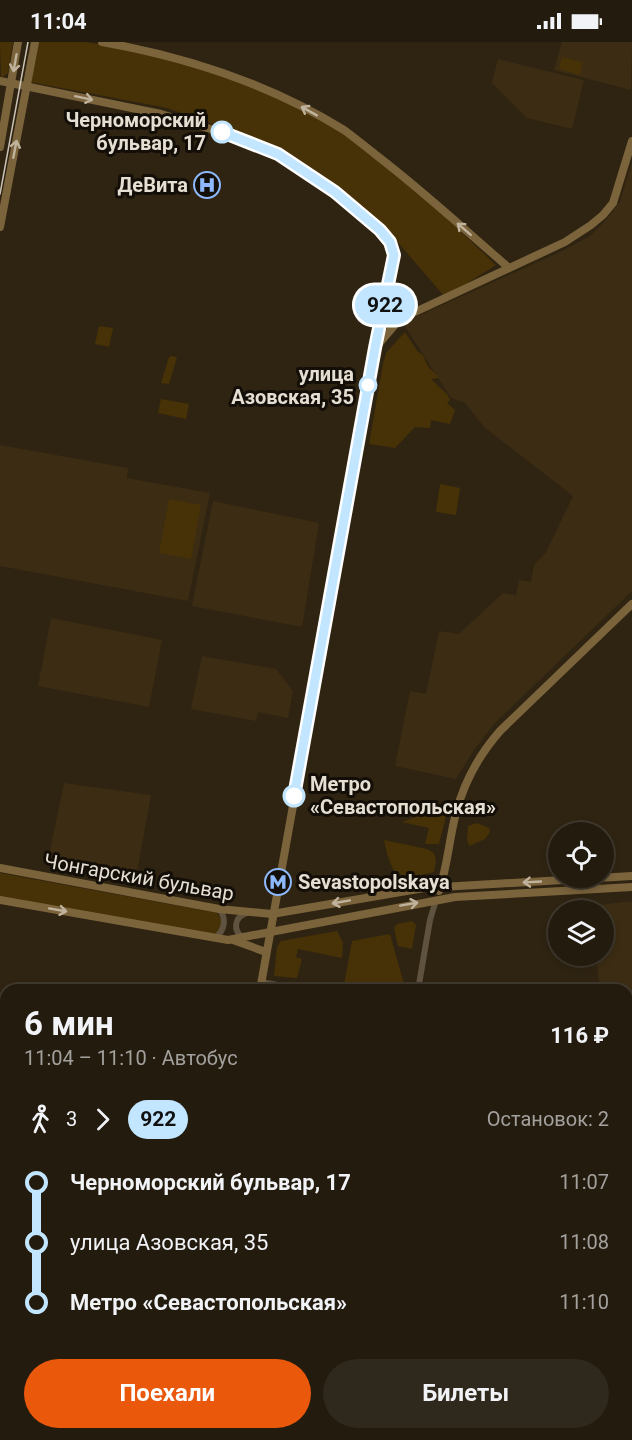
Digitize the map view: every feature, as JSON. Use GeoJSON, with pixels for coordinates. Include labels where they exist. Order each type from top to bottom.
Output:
{"type":"FeatureCollection","features":[{"type":"Feature","properties":{"kind":"street"},"geometry":{"type":"LineString","coordinates":[[0,147],[18,42]]}},
{"type":"Feature","properties":{"kind":"street"},"geometry":{"type":"LineString","coordinates":[[0,227],[35,42]]}},
{"type":"Feature","properties":{"kind":"street"},"geometry":{"type":"LineString","coordinates":[[102,42],[203,66],[278,94],[344,131],[399,172],[508,267]]}},
{"type":"Feature","properties":{"kind":"street"},"geometry":{"type":"LineString","coordinates":[[0,81],[172,116],[228,135],[290,161],[335,192],[380,230],[390,242],[394,255],[375,348],[261,984]]}},
{"type":"Feature","properties":{"kind":"street"},"geometry":{"type":"LineString","coordinates":[[375,348],[399,319],[566,242],[603,215],[612,203],[632,141]]}},
{"type":"Feature","properties":{"kind":"street"},"geometry":{"type":"LineString","coordinates":[[385,302],[386,310],[399,319]]}},
{"type":"Feature","properties":{"kind":"street"},"geometry":{"type":"LineString","coordinates":[[419,984],[430,920],[461,797],[470,774],[500,731],[632,604]]}},
{"type":"Feature","properties":{"kind":"street","name":"Чонгарский бульвар"},"geometry":{"type":"LineString","coordinates":[[0,868],[219,909],[272,914],[403,891],[440,887],[632,876]]}},
{"type":"Feature","properties":{"kind":"street"},"geometry":{"type":"LineString","coordinates":[[233,940],[269,931],[455,897],[632,887]]}},
{"type":"Feature","properties":{"kind":"street"},"geometry":{"type":"LineString","coordinates":[[0,900],[233,940],[266,952]]}},
{"type":"Feature","properties":{"kind":"street"},"geometry":{"type":"LineString","coordinates":[[214,938],[221,933],[224,925],[224,916],[219,909]]}},
{"type":"Feature","properties":{"kind":"street"},"geometry":{"type":"LineString","coordinates":[[244,938],[238,934],[236,924],[241,915],[248,913]]}},
{"type":"Feature","properties":{"kind":"shaded area"},"geometry":{"type":"Polygon","coordinates":[[[0,42],[13,42],[8,73],[1,78],[0,42]]]}},
{"type":"Feature","properties":{"kind":"shaded area"},"geometry":{"type":"Polygon","coordinates":[[[38,42],[84,42],[150,54],[219,74],[286,101],[317,117],[365,149],[423,196],[496,265],[445,297],[394,238],[337,187],[281,148],[167,108],[30,82],[38,42]]]}},
{"type":"Feature","properties":{"kind":"shaded area"},"geometry":{"type":"Polygon","coordinates":[[[562,42],[632,42],[631,90],[554,70],[562,42]]]}},
{"type":"Feature","properties":{"kind":"shaded area"},"geometry":{"type":"Polygon","coordinates":[[[562,57],[583,62],[580,75],[559,69],[562,57]]]}},
{"type":"Feature","properties":{"kind":"shaded area"},"geometry":{"type":"Polygon","coordinates":[[[498,59],[584,80],[572,129],[527,118],[492,83],[498,59]]]}},
{"type":"Feature","properties":{"kind":"shaded area"},"geometry":{"type":"Polygon","coordinates":[[[632,162],[632,591],[494,724],[456,779],[395,766],[410,691],[426,694],[439,631],[459,634],[503,593],[516,595],[519,580],[531,582],[534,565],[545,554],[573,496],[484,427],[465,403],[451,398],[404,325],[411,319],[562,251],[590,236],[607,219],[620,201],[632,162]]]}},
{"type":"Feature","properties":{"kind":"shaded area"},"geometry":{"type":"Polygon","coordinates":[[[99,326],[113,328],[109,347],[95,344],[99,326]]]}},
{"type":"Feature","properties":{"kind":"shaded area"},"geometry":{"type":"Polygon","coordinates":[[[405,332],[418,352],[424,356],[429,367],[438,376],[438,378],[431,379],[447,394],[450,400],[447,403],[455,410],[450,424],[431,420],[430,428],[415,427],[395,448],[369,444],[386,353],[405,332]]]}},
{"type":"Feature","properties":{"kind":"shaded area"},"geometry":{"type":"Polygon","coordinates":[[[169,357],[177,357],[169,384],[161,383],[169,357]]]}},
{"type":"Feature","properties":{"kind":"shaded area"},"geometry":{"type":"Polygon","coordinates":[[[161,399],[189,404],[186,419],[158,413],[161,399]]]}},
{"type":"Feature","properties":{"kind":"shaded area"},"geometry":{"type":"Polygon","coordinates":[[[0,445],[128,468],[127,478],[210,493],[188,601],[0,566],[0,445]]]}},
{"type":"Feature","properties":{"kind":"shaded area"},"geometry":{"type":"Polygon","coordinates":[[[440,484],[460,488],[456,515],[436,512],[440,484]]]}},
{"type":"Feature","properties":{"kind":"shaded area"},"geometry":{"type":"Polygon","coordinates":[[[169,499],[201,505],[191,559],[159,553],[169,499]]]}},
{"type":"Feature","properties":{"kind":"shaded area"},"geometry":{"type":"Polygon","coordinates":[[[213,501],[319,523],[302,627],[192,606],[213,501]]]}},
{"type":"Feature","properties":{"kind":"shaded area"},"geometry":{"type":"Polygon","coordinates":[[[51,618],[162,640],[149,707],[38,686],[51,618]]]}},
{"type":"Feature","properties":{"kind":"shaded area"},"geometry":{"type":"Polygon","coordinates":[[[202,656],[276,669],[293,691],[288,718],[258,712],[256,721],[191,709],[202,656]]]}},
{"type":"Feature","properties":{"kind":"shaded area"},"geometry":{"type":"Polygon","coordinates":[[[64,783],[151,795],[136,877],[48,860],[64,783]]]}},
{"type":"Feature","properties":{"kind":"shaded area"},"geometry":{"type":"Polygon","coordinates":[[[449,804],[439,844],[425,844],[429,828],[402,822],[449,804]]]}},
{"type":"Feature","properties":{"kind":"shaded area"},"geometry":{"type":"Polygon","coordinates":[[[477,823],[489,828],[490,832],[485,839],[469,846],[468,826],[477,823]]]}},
{"type":"Feature","properties":{"kind":"shaded area"},"geometry":{"type":"Polygon","coordinates":[[[384,840],[427,849],[434,853],[436,861],[434,872],[412,876],[398,874],[390,862],[384,840]]]}},
{"type":"Feature","properties":{"kind":"shaded area"},"geometry":{"type":"Polygon","coordinates":[[[0,873],[217,913],[222,921],[220,931],[213,936],[0,897],[0,873]]]}},
{"type":"Feature","properties":{"kind":"shaded area"},"geometry":{"type":"Polygon","coordinates":[[[632,901],[632,984],[599,984],[597,966],[614,966],[614,903],[632,901]]]}},
{"type":"Feature","properties":{"kind":"shaded area"},"geometry":{"type":"Polygon","coordinates":[[[412,921],[416,925],[412,949],[398,946],[394,928],[397,924],[412,921]]]}},
{"type":"Feature","properties":{"kind":"shaded area"},"geometry":{"type":"Polygon","coordinates":[[[337,931],[343,943],[342,958],[298,949],[296,957],[302,959],[297,978],[274,976],[277,947],[281,941],[337,931]]]}},
{"type":"Feature","properties":{"kind":"shaded area"},"geometry":{"type":"Polygon","coordinates":[[[390,934],[404,984],[344,984],[352,941],[390,934]]]}},
{"type":"Feature","properties":{"kind":"tram line"},"geometry":{"type":"LineString","coordinates":[[0,194],[28,42]]}},
{"type":"Feature","properties":{"kind":"bus line","name":"922"},"geometry":{"type":"LineString","coordinates":[[222,132],[278,154],[335,192],[380,230],[390,242],[394,255],[294,796]]}},
{"type":"Feature","properties":{"kind":"place","name":"Черноморский бульвар, 17"},"geometry":{"type":"Point","coordinates":[222,132]}},
{"type":"Feature","properties":{"kind":"place","name":"ДеВита"},"geometry":{"type":"Point","coordinates":[207,185]}},
{"type":"Feature","properties":{"kind":"place","name":"улица Азовская, 35"},"geometry":{"type":"Point","coordinates":[368,385]}},
{"type":"Feature","properties":{"kind":"place","name":"Метро «Севастопольская»"},"geometry":{"type":"Point","coordinates":[294,796]}},
{"type":"Feature","properties":{"kind":"place","name":"Sevastopolskaya"},"geometry":{"type":"Point","coordinates":[278,882]}}]}
